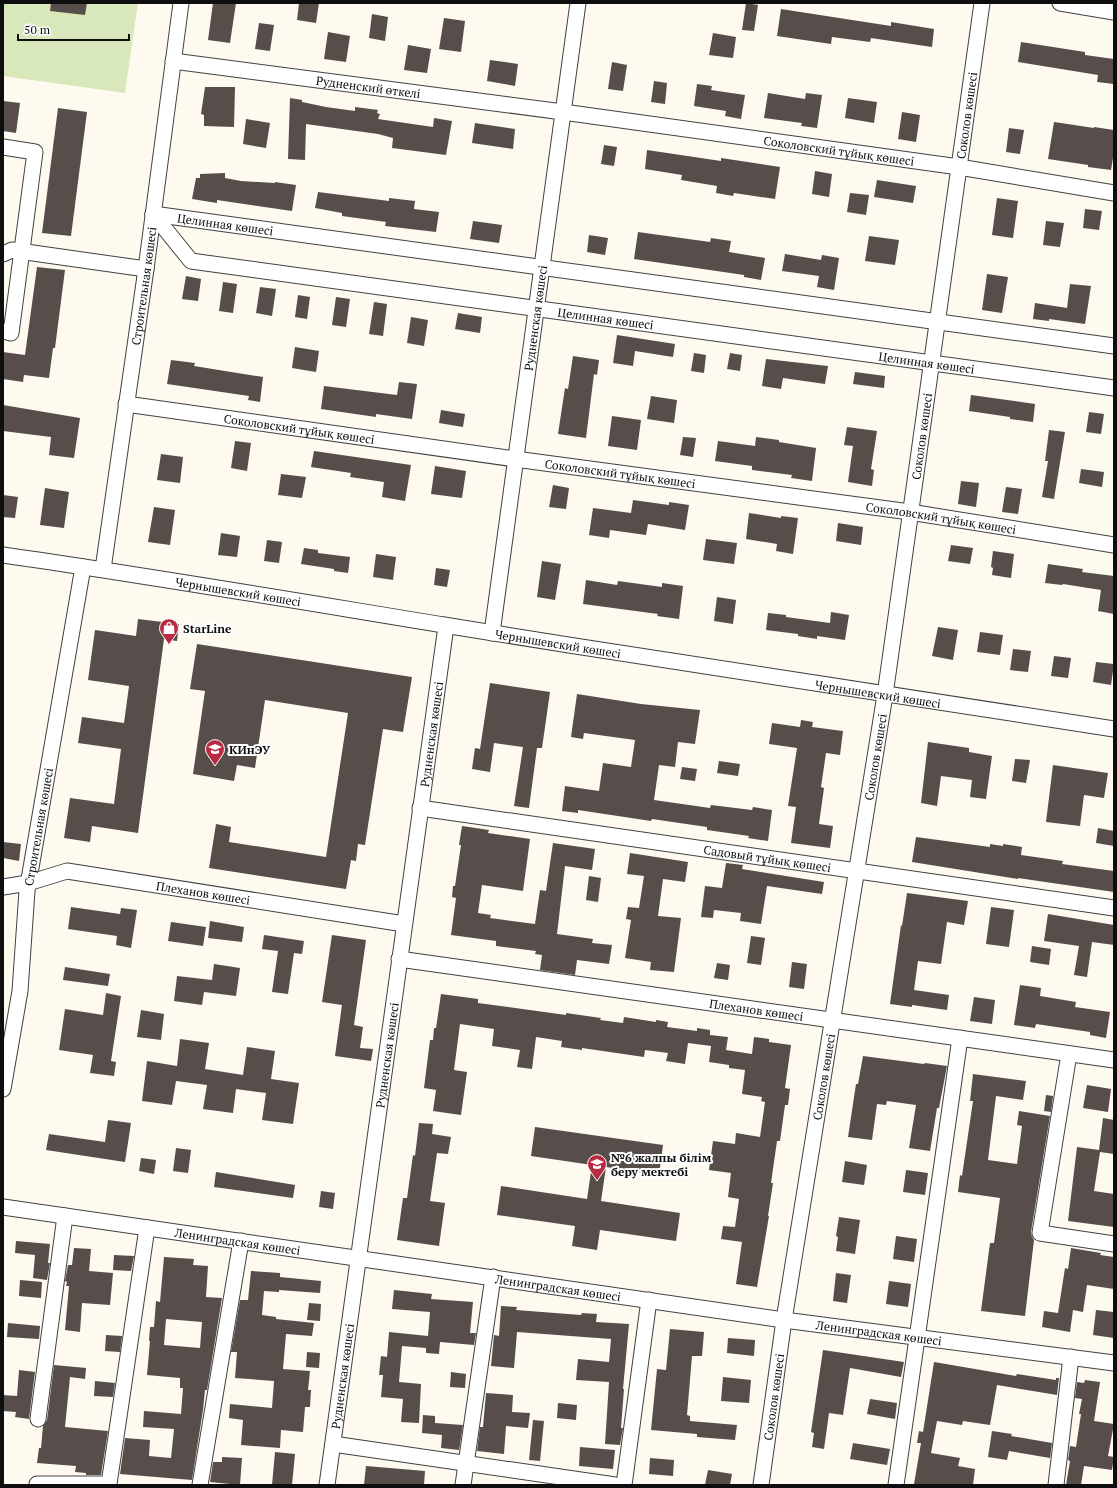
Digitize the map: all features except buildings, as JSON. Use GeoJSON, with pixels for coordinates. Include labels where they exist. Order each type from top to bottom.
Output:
{"type":"FeatureCollection","features":[{"type":"Feature","properties":{"kind":"street","name":"Строительная көшесі"},"geometry":{"type":"LineString","coordinates":[[102,569],[146,269],[181,3]]}},
{"type":"Feature","properties":{"kind":"street","name":"Рудненская көшесі"},"geometry":{"type":"LineString","coordinates":[[492,633],[578,3]]}},
{"type":"Feature","properties":{"kind":"street","name":"Соколов көшесі"},"geometry":{"type":"LineString","coordinates":[[762,1485],[784,1320],[885,695],[982,3]]}},
{"type":"Feature","properties":{"kind":"street"},"geometry":{"type":"LineString","coordinates":[[1060,3],[1114,12]]}},
{"type":"Feature","properties":{"kind":"street","name":"Рудненский өткелі"},"geometry":{"type":"LineString","coordinates":[[173,61],[563,112]]}},
{"type":"Feature","properties":{"kind":"street","name":"Соколовский тұйық көшесі"},"geometry":{"type":"LineString","coordinates":[[563,112],[959,167],[1114,193]]}},
{"type":"Feature","properties":{"kind":"street"},"geometry":{"type":"LineString","coordinates":[[3,148],[35,152],[11,333],[3,332]]}},
{"type":"Feature","properties":{"kind":"street","name":"Целинная көшесі"},"geometry":{"type":"LineString","coordinates":[[153,214],[1114,346]]}},
{"type":"Feature","properties":{"kind":"street","name":"Целинная көшесі"},"geometry":{"type":"LineString","coordinates":[[153,214],[191,261],[1114,388]]}},
{"type":"Feature","properties":{"kind":"street"},"geometry":{"type":"LineString","coordinates":[[3,254],[12,250],[146,269]]}},
{"type":"Feature","properties":{"kind":"street","name":"Соколовский тұйық көшесі"},"geometry":{"type":"LineString","coordinates":[[126,404],[515,459],[910,512],[1114,545]]}},
{"type":"Feature","properties":{"kind":"street","name":"Чернышевский көшесі"},"geometry":{"type":"LineString","coordinates":[[3,555],[102,569],[446,626],[885,695],[1114,728]]}},
{"type":"Feature","properties":{"kind":"street","name":"Строительная көшесі"},"geometry":{"type":"LineString","coordinates":[[3,1089],[20,991],[28,883],[83,566]]}},
{"type":"Feature","properties":{"kind":"street","name":"Рудненская көшесі"},"geometry":{"type":"LineString","coordinates":[[327,1485],[446,626]]}},
{"type":"Feature","properties":{"kind":"street","name":"Садовый тұйық көшесі"},"geometry":{"type":"LineString","coordinates":[[420,808],[1114,908]]}},
{"type":"Feature","properties":{"kind":"street","name":"Плеханов көшесі"},"geometry":{"type":"LineString","coordinates":[[3,887],[28,883],[67,871],[404,924]]}},
{"type":"Feature","properties":{"kind":"street","name":"Плеханов көшесі"},"geometry":{"type":"LineString","coordinates":[[400,959],[1114,1060]]}},
{"type":"Feature","properties":{"kind":"street"},"geometry":{"type":"LineString","coordinates":[[896,1485],[960,1038]]}},
{"type":"Feature","properties":{"kind":"street"},"geometry":{"type":"LineString","coordinates":[[1069,1054],[1040,1233],[1114,1244]]}},
{"type":"Feature","properties":{"kind":"street"},"geometry":{"type":"LineString","coordinates":[[3,1200],[3,1207]]}},
{"type":"Feature","properties":{"kind":"street","name":"Ленинградская көшесі"},"geometry":{"type":"LineString","coordinates":[[3,1207],[784,1320],[1114,1362]]}},
{"type":"Feature","properties":{"kind":"street"},"geometry":{"type":"LineString","coordinates":[[38,1419],[65,1216]]}},
{"type":"Feature","properties":{"kind":"street"},"geometry":{"type":"LineString","coordinates":[[36,1485],[109,1484],[147,1228]]}},
{"type":"Feature","properties":{"kind":"street"},"geometry":{"type":"LineString","coordinates":[[200,1485],[241,1241]]}},
{"type":"Feature","properties":{"kind":"street"},"geometry":{"type":"LineString","coordinates":[[463,1485],[492,1277]]}},
{"type":"Feature","properties":{"kind":"street"},"geometry":{"type":"LineString","coordinates":[[624,1485],[649,1300]]}},
{"type":"Feature","properties":{"kind":"street"},"geometry":{"type":"LineString","coordinates":[[1056,1485],[1071,1357]]}},
{"type":"Feature","properties":{"kind":"street"},"geometry":{"type":"LineString","coordinates":[[333,1444],[615,1485]]}},
{"type":"Feature","properties":{"kind":"green space"},"geometry":{"type":"Polygon","coordinates":[[[3,3],[138,3],[125,93],[3,76],[3,3]]]}},
{"type":"Feature","properties":{"kind":"place","name":"StarLine"},"geometry":{"type":"Point","coordinates":[169,645]}},
{"type":"Feature","properties":{"kind":"place","name":"КИнЭУ"},"geometry":{"type":"Point","coordinates":[215,766]}},
{"type":"Feature","properties":{"kind":"place","name":"№6 жалпы білім беру мектебі"},"geometry":{"type":"Point","coordinates":[597,1181]}}]}
